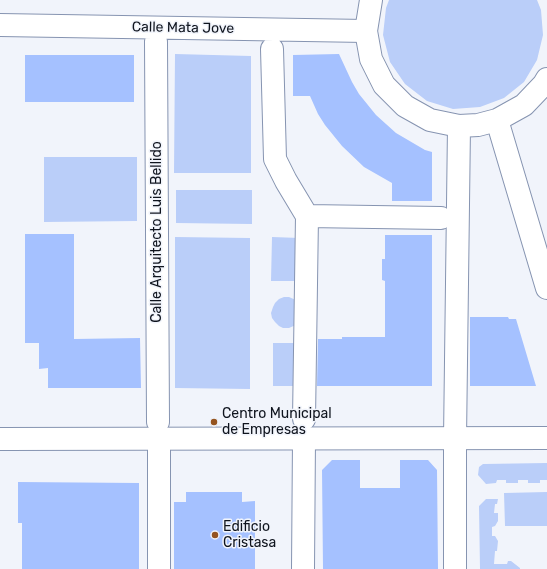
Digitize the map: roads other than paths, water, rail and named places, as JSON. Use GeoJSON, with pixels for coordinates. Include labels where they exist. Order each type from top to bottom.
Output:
{"type":"FeatureCollection","features":[{"type":"Feature","properties":{"kind":"street"},"geometry":{"type":"LineString","coordinates":[[371,0],[366,30],[371,59],[384,85],[399,101],[404,106],[430,120],[459,126],[478,125],[497,120],[524,106],[547,79]]}},
{"type":"Feature","properties":{"kind":"street","name":"Calle Mata Jove"},"geometry":{"type":"LineString","coordinates":[[0,25],[366,30]]}},
{"type":"Feature","properties":{"kind":"street","name":"Calle Arquitecto Luis Bellido"},"geometry":{"type":"LineString","coordinates":[[156,42],[159,569]]}},
{"type":"Feature","properties":{"kind":"street"},"geometry":{"type":"LineString","coordinates":[[272,49],[275,159],[307,216],[303,569]]}},
{"type":"Feature","properties":{"kind":"street"},"geometry":{"type":"LineString","coordinates":[[497,120],[547,288]]}},
{"type":"Feature","properties":{"kind":"street"},"geometry":{"type":"LineString","coordinates":[[455,569],[459,126]]}},
{"type":"Feature","properties":{"kind":"street"},"geometry":{"type":"LineString","coordinates":[[307,216],[441,218]]}},
{"type":"Feature","properties":{"kind":"street"},"geometry":{"type":"LineString","coordinates":[[0,439],[158,430],[304,429],[455,439],[547,438]]}},
{"type":"Feature","properties":{"kind":"place","name":"Centro Municipal de Empresas"},"geometry":{"type":"Point","coordinates":[214,422]}},
{"type":"Feature","properties":{"kind":"place","name":"Edificio Cristasa"},"geometry":{"type":"Point","coordinates":[215,535]}}]}
